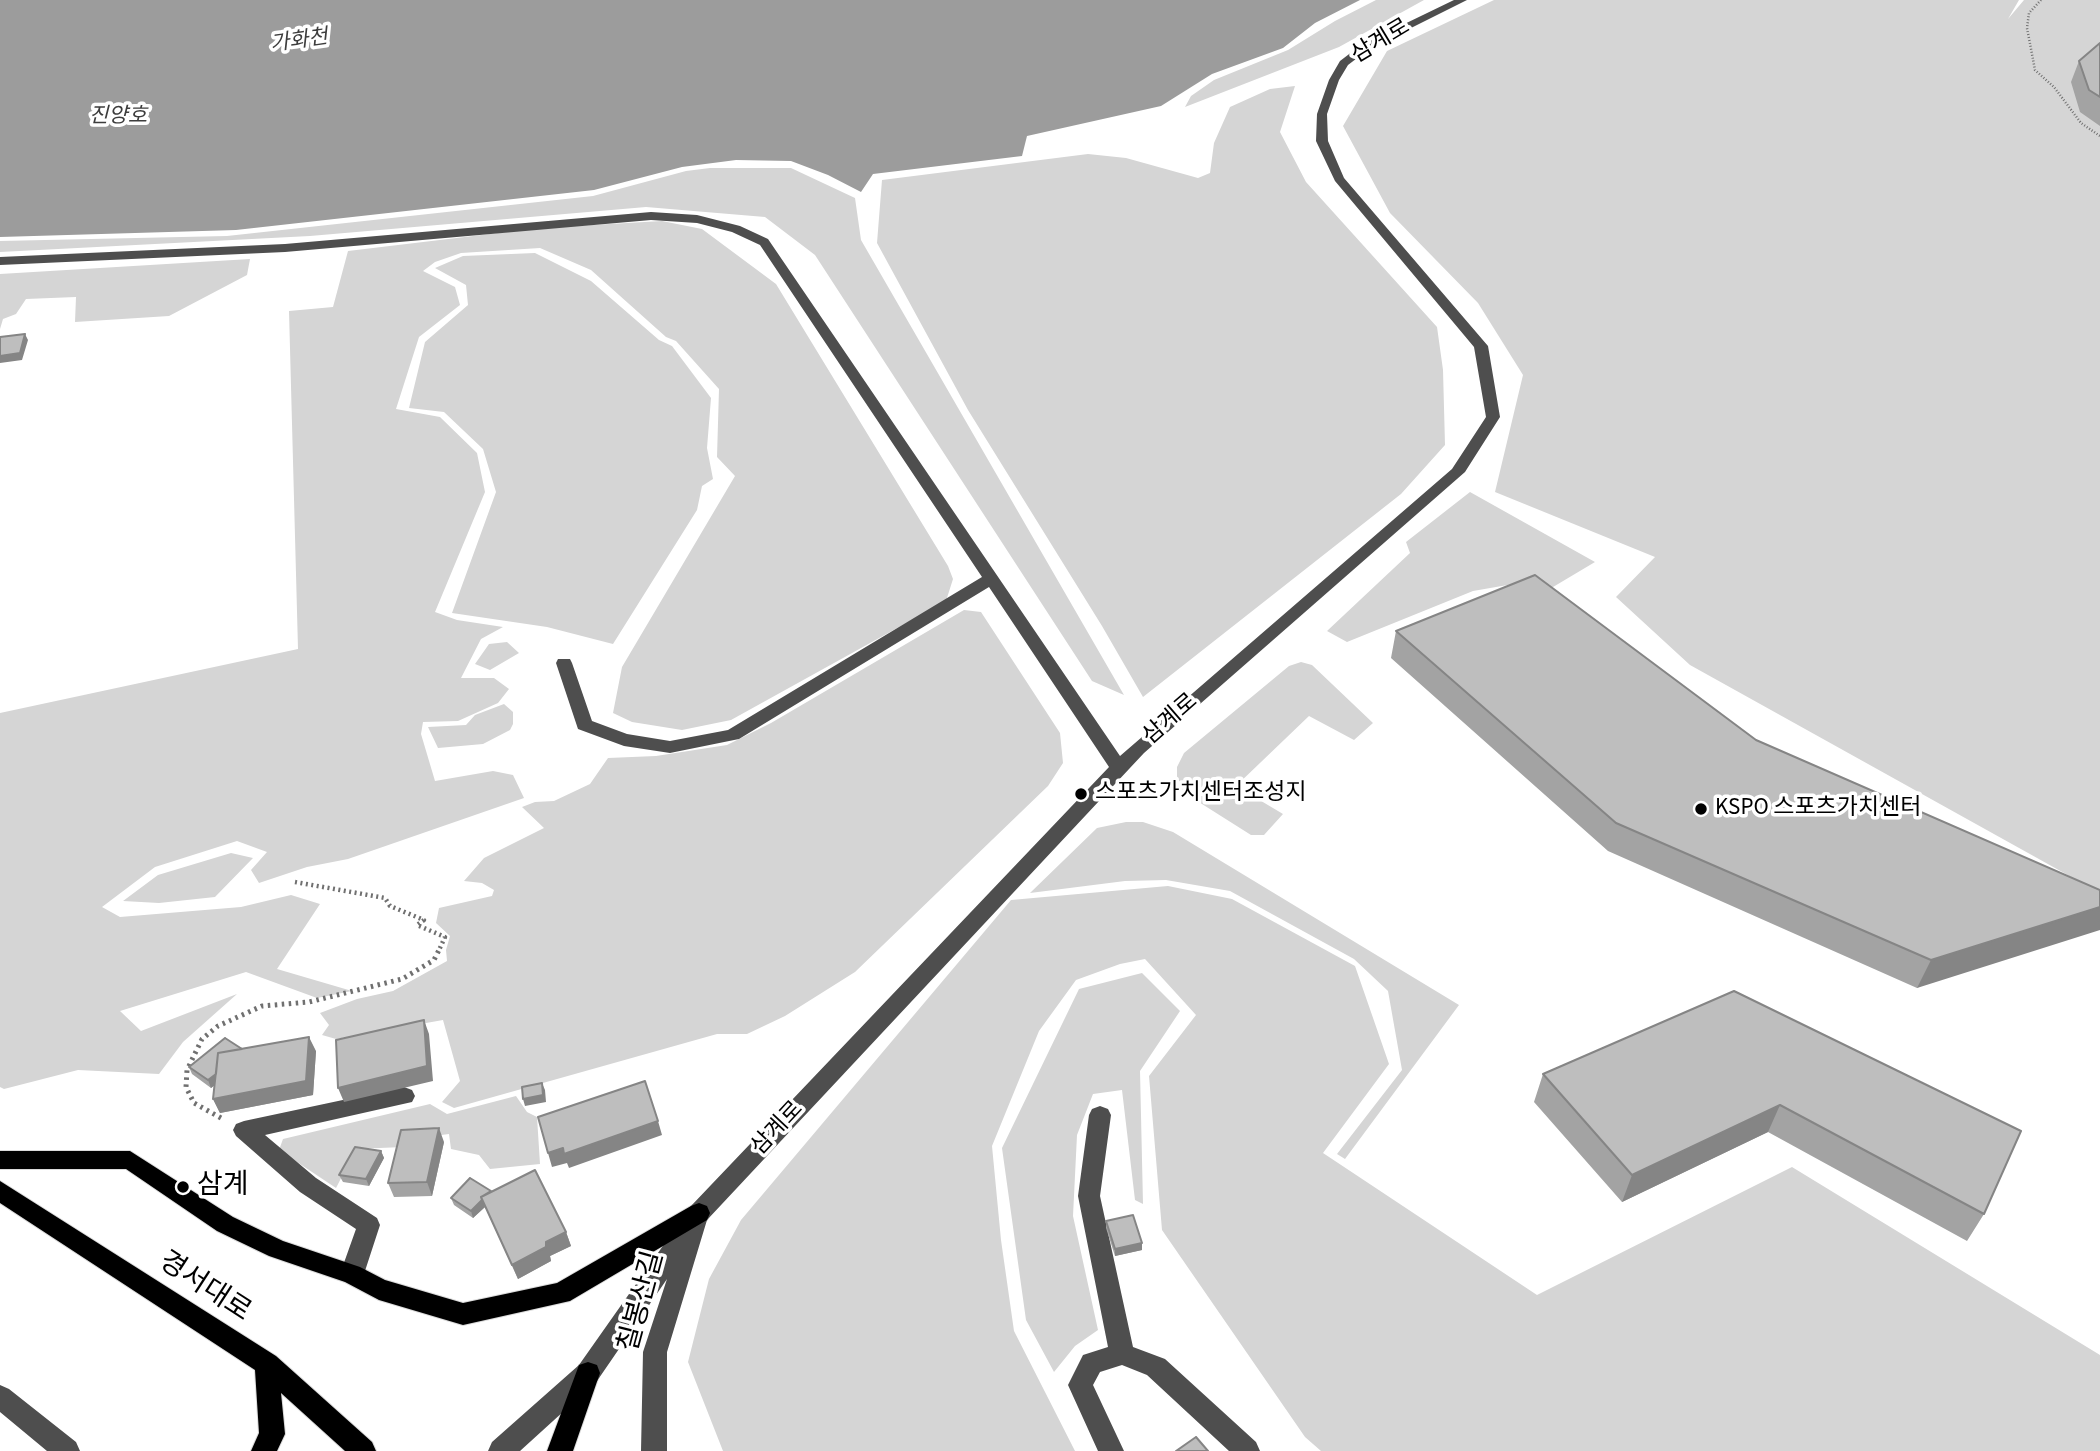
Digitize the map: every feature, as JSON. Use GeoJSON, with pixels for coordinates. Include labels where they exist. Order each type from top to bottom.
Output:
{"type":"FeatureCollection","features":[{"type":"Feature","properties":{"kind":"main road"},"geometry":{"type":"LineString","coordinates":[[0,1160],[130,1160],[225,1224],[277,1249],[352,1274],[379,1289],[463,1314],[562,1293],[699,1213]]}},
{"type":"Feature","properties":{"kind":"main road","name":"경서대로"},"geometry":{"type":"LineString","coordinates":[[0,1191],[267,1364],[363,1451]]}},
{"type":"Feature","properties":{"kind":"main road"},"geometry":{"type":"LineString","coordinates":[[264,1451],[272,1434],[267,1364]]}},
{"type":"Feature","properties":{"kind":"main road"},"geometry":{"type":"LineString","coordinates":[[560,1451],[588,1373]]}},
{"type":"Feature","properties":{"kind":"street","name":"삼계로"},"geometry":{"type":"LineString","coordinates":[[500,1451],[588,1373],[699,1213],[1119,768],[1458,472],[1493,417],[1481,346],[1339,179],[1322,141],[1322,114],[1334,80],[1344,63],[1387,35],[1462,0]]}},
{"type":"Feature","properties":{"kind":"street"},"geometry":{"type":"LineString","coordinates":[[0,261],[285,248],[651,216],[697,219],[736,229],[764,242],[1119,768]]}},
{"type":"Feature","properties":{"kind":"street"},"geometry":{"type":"LineString","coordinates":[[564,663],[584,725],[624,740],[670,747],[733,735],[991,579]]}},
{"type":"Feature","properties":{"kind":"street"},"geometry":{"type":"LineString","coordinates":[[243,1130],[404,1096]]}},
{"type":"Feature","properties":{"kind":"street"},"geometry":{"type":"LineString","coordinates":[[1100,1115],[1089,1196],[1122,1354]]}},
{"type":"Feature","properties":{"kind":"street"},"geometry":{"type":"LineString","coordinates":[[243,1130],[308,1185],[369,1225],[352,1274]]}},
{"type":"Feature","properties":{"kind":"street","name":"칠봉산길"},"geometry":{"type":"LineString","coordinates":[[654,1451],[655,1352],[699,1213]]}},
{"type":"Feature","properties":{"kind":"street"},"geometry":{"type":"LineString","coordinates":[[1111,1451],[1080,1385],[1092,1363],[1122,1354],[1156,1367],[1247,1451]]}},
{"type":"Feature","properties":{"kind":"street"},"geometry":{"type":"LineString","coordinates":[[0,1397],[66,1451]]}},
{"type":"Feature","properties":{"kind":"path"},"geometry":{"type":"LineString","coordinates":[[2041,0],[2029,13],[2026,28],[2035,70],[2054,87],[2081,123],[2100,136]]}},
{"type":"Feature","properties":{"kind":"path"},"geometry":{"type":"LineString","coordinates":[[243,1130],[194,1103],[186,1087],[187,1070],[202,1039],[218,1026],[262,1006],[309,1002],[402,979],[434,960],[445,937],[417,925],[424,920],[390,905],[386,898],[295,882]]}},
{"type":"Feature","properties":{"kind":"shaded area"},"geometry":{"type":"Polygon","coordinates":[[[1376,0],[1424,0],[1339,47],[1185,107],[1191,96],[1214,80],[1288,50],[1376,0]]]}},
{"type":"Feature","properties":{"kind":"shaded area"},"geometry":{"type":"Polygon","coordinates":[[[1494,0],[2019,0],[2008,19],[2024,0],[2100,0],[2100,893],[1690,665],[1616,597],[1655,557],[1495,492],[1523,375],[1478,303],[1390,213],[1343,126],[1387,51],[1494,0]]]}},
{"type":"Feature","properties":{"kind":"shaded area"},"geometry":{"type":"Polygon","coordinates":[[[1295,86],[1280,132],[1306,182],[1437,327],[1443,370],[1445,445],[1401,494],[1143,697],[968,410],[877,243],[882,180],[1088,154],[1126,158],[1198,178],[1210,173],[1214,143],[1230,107],[1270,89],[1295,86]]]}},
{"type":"Feature","properties":{"kind":"shaded area"},"geometry":{"type":"Polygon","coordinates":[[[710,168],[791,168],[855,198],[861,240],[1124,695],[1092,681],[815,255],[765,217],[646,207],[310,236],[0,252],[0,241],[227,236],[593,196],[686,171],[710,168]]]}},
{"type":"Feature","properties":{"kind":"shaded area"},"geometry":{"type":"Polygon","coordinates":[[[662,221],[702,229],[776,284],[948,566],[953,579],[946,601],[731,720],[682,730],[632,722],[613,713],[622,667],[735,476],[717,457],[719,389],[676,341],[666,337],[591,270],[540,248],[461,253],[435,262],[423,271],[455,287],[460,305],[419,337],[396,409],[440,417],[477,453],[485,492],[435,612],[457,620],[503,627],[481,639],[461,678],[494,678],[509,689],[498,703],[458,721],[423,722],[421,734],[435,781],[493,771],[513,775],[524,798],[348,859],[307,867],[259,883],[251,870],[267,852],[237,841],[155,867],[102,907],[120,917],[241,907],[291,895],[320,904],[277,969],[352,991],[317,998],[246,972],[120,1011],[141,1031],[237,994],[183,1042],[159,1074],[78,1070],[4,1089],[0,1087],[0,713],[298,649],[289,311],[333,307],[348,251],[540,228],[662,221]]]}},
{"type":"Feature","properties":{"kind":"shaded area"},"geometry":{"type":"Polygon","coordinates":[[[535,253],[591,281],[659,340],[672,346],[711,398],[707,448],[713,479],[702,486],[697,510],[613,644],[547,627],[452,613],[496,492],[483,449],[444,412],[409,408],[425,342],[468,305],[466,285],[435,268],[463,256],[535,253]]]}},
{"type":"Feature","properties":{"kind":"shaded area"},"geometry":{"type":"Polygon","coordinates":[[[250,259],[247,275],[169,316],[75,322],[76,297],[26,299],[16,314],[3,319],[0,329],[0,274],[250,259]]]}},
{"type":"Feature","properties":{"kind":"shaded area"},"geometry":{"type":"Polygon","coordinates":[[[1470,492],[1595,562],[1548,590],[1519,583],[1473,591],[1347,642],[1327,631],[1410,553],[1406,542],[1470,492]]]}},
{"type":"Feature","properties":{"kind":"shaded area"},"geometry":{"type":"Polygon","coordinates":[[[964,610],[981,612],[1060,733],[1063,763],[1048,786],[855,972],[785,1016],[747,1034],[717,1034],[454,1108],[442,1102],[460,1081],[443,1020],[336,1039],[322,1035],[329,1025],[320,1013],[357,999],[393,991],[447,961],[446,950],[450,936],[436,923],[439,908],[492,896],[494,890],[482,883],[464,881],[484,858],[544,828],[522,807],[535,802],[554,801],[590,784],[608,758],[656,756],[727,745],[771,723],[964,610]]]}},
{"type":"Feature","properties":{"kind":"shaded area"},"geometry":{"type":"Polygon","coordinates":[[[507,642],[519,653],[490,670],[475,664],[489,644],[507,642]]]}},
{"type":"Feature","properties":{"kind":"shaded area"},"geometry":{"type":"Polygon","coordinates":[[[1301,662],[1312,665],[1373,723],[1354,740],[1309,716],[1236,786],[1283,814],[1264,835],[1251,835],[1183,792],[1177,780],[1177,767],[1184,753],[1289,666],[1301,662]]]}},
{"type":"Feature","properties":{"kind":"shaded area"},"geometry":{"type":"Polygon","coordinates":[[[504,704],[513,712],[510,730],[483,744],[438,748],[428,727],[466,725],[475,715],[504,704]]]}},
{"type":"Feature","properties":{"kind":"shaded area"},"geometry":{"type":"Polygon","coordinates":[[[1126,822],[1143,822],[1173,832],[1459,1005],[1345,1159],[1337,1154],[1402,1070],[1388,991],[1354,959],[1230,891],[1166,880],[1125,881],[1030,893],[1097,828],[1126,822]]]}},
{"type":"Feature","properties":{"kind":"shaded area"},"geometry":{"type":"Polygon","coordinates":[[[231,853],[253,858],[215,897],[159,903],[123,901],[158,875],[231,853]]]}},
{"type":"Feature","properties":{"kind":"shaded area"},"geometry":{"type":"Polygon","coordinates":[[[1168,886],[1232,899],[1355,966],[1389,1064],[1323,1153],[1537,1295],[1792,1167],[2100,1355],[2100,1451],[1321,1451],[1305,1437],[1162,1230],[1149,1076],[1196,1015],[1145,959],[1120,964],[1076,980],[1039,1031],[992,1146],[1001,1240],[1014,1331],[1075,1451],[723,1451],[688,1362],[709,1279],[741,1220],[1011,900],[1168,886]]]}},
{"type":"Feature","properties":{"kind":"shaded area"},"geometry":{"type":"Polygon","coordinates":[[[1142,973],[1180,1011],[1140,1071],[1143,1204],[1135,1200],[1122,1090],[1093,1094],[1077,1135],[1073,1216],[1098,1330],[1075,1346],[1054,1372],[1026,1320],[1002,1148],[1079,989],[1142,973]]]}},
{"type":"Feature","properties":{"kind":"shaded area"},"geometry":{"type":"Polygon","coordinates":[[[516,1096],[527,1112],[537,1117],[540,1164],[490,1169],[479,1155],[451,1149],[449,1134],[410,1139],[403,1147],[356,1149],[336,1188],[279,1150],[283,1139],[430,1104],[447,1114],[516,1096]]]}},
{"type":"Feature","properties":{"kind":"water","name":"진양호"},"geometry":{"type":"Polygon","coordinates":[[[0,0],[1360,0],[1315,23],[1283,48],[1212,74],[1161,106],[1027,136],[1022,156],[873,174],[861,192],[828,175],[791,161],[736,160],[682,167],[594,190],[236,230],[0,237],[0,0]]]}},
{"type":"Feature","properties":{"kind":"building"},"geometry":{"type":"Polygon","coordinates":[[[2100,43],[2100,97],[2089,90],[2079,61],[2100,43]]]}},
{"type":"Feature","properties":{"kind":"building"},"geometry":{"type":"Polygon","coordinates":[[[25,334],[20,353],[0,356],[0,337],[25,334]]]}},
{"type":"Feature","properties":{"kind":"building","name":"KSPO 스포츠가치센터"},"geometry":{"type":"Polygon","coordinates":[[[1535,575],[1756,740],[2100,890],[2100,907],[1931,960],[1616,823],[1396,631],[1535,575]]]}},
{"type":"Feature","properties":{"kind":"building"},"geometry":{"type":"Polygon","coordinates":[[[1734,991],[2021,1131],[1984,1214],[1780,1105],[1632,1175],[1543,1074],[1734,991]]]}},
{"type":"Feature","properties":{"kind":"building"},"geometry":{"type":"Polygon","coordinates":[[[424,1020],[427,1066],[338,1088],[336,1040],[424,1020]]]}},
{"type":"Feature","properties":{"kind":"building"},"geometry":{"type":"Polygon","coordinates":[[[309,1037],[306,1081],[213,1099],[218,1053],[309,1037]]]}},
{"type":"Feature","properties":{"kind":"building"},"geometry":{"type":"Polygon","coordinates":[[[225,1038],[242,1049],[218,1053],[216,1074],[208,1080],[189,1067],[225,1038]]]}},
{"type":"Feature","properties":{"kind":"building"},"geometry":{"type":"Polygon","coordinates":[[[645,1081],[658,1121],[564,1154],[563,1148],[548,1153],[538,1117],[645,1081]]]}},
{"type":"Feature","properties":{"kind":"building"},"geometry":{"type":"Polygon","coordinates":[[[542,1083],[543,1095],[523,1099],[522,1087],[542,1083]]]}},
{"type":"Feature","properties":{"kind":"building"},"geometry":{"type":"Polygon","coordinates":[[[439,1128],[427,1182],[388,1183],[401,1130],[439,1128]]]}},
{"type":"Feature","properties":{"kind":"building"},"geometry":{"type":"Polygon","coordinates":[[[355,1147],[381,1151],[366,1179],[339,1175],[355,1147]]]}},
{"type":"Feature","properties":{"kind":"building"},"geometry":{"type":"Polygon","coordinates":[[[535,1170],[566,1232],[546,1242],[546,1247],[512,1265],[481,1197],[535,1170]]]}},
{"type":"Feature","properties":{"kind":"building"},"geometry":{"type":"Polygon","coordinates":[[[470,1178],[491,1191],[481,1197],[482,1200],[471,1211],[451,1198],[470,1178]]]}},
{"type":"Feature","properties":{"kind":"building"},"geometry":{"type":"Polygon","coordinates":[[[1133,1215],[1142,1243],[1115,1249],[1106,1221],[1133,1215]]]}},
{"type":"Feature","properties":{"kind":"building"},"geometry":{"type":"Polygon","coordinates":[[[1196,1437],[1208,1451],[1176,1451],[1196,1437]]]}},
{"type":"Feature","properties":{"kind":"place","name":"스포츠가치센터조성지"},"geometry":{"type":"Point","coordinates":[1081,794]}},
{"type":"Feature","properties":{"kind":"place","name":"KSPO 스포츠가치센터"},"geometry":{"type":"Point","coordinates":[1701,809]}},
{"type":"Feature","properties":{"kind":"place","name":"삼계"},"geometry":{"type":"Point","coordinates":[183,1187]}},
{"type":"Feature","properties":{"kind":"water label","name":"가화천"},"geometry":{"type":"Point","coordinates":[299,42]}}]}
